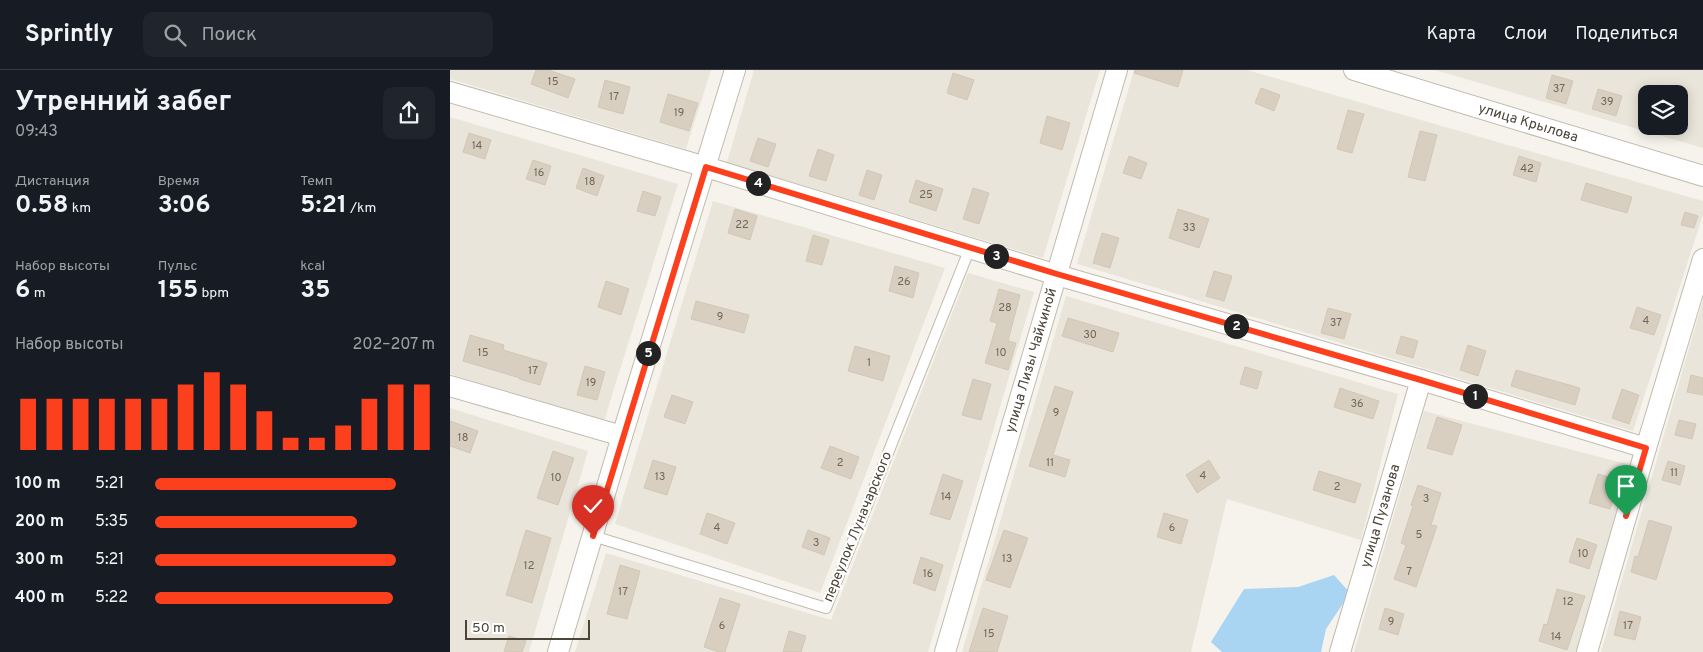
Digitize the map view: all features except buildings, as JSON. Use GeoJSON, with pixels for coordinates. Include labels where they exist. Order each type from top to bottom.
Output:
{"type":"FeatureCollection","features":[{"type":"Feature","properties":{"kind":"street"},"geometry":{"type":"LineString","coordinates":[[558,652],[622,436],[736,70]]}},
{"type":"Feature","properties":{"kind":"street","name":"улица Лизы Чайкиной"},"geometry":{"type":"LineString","coordinates":[[945,652],[1117,70]]}},
{"type":"Feature","properties":{"kind":"street","name":"улица Крылова"},"geometry":{"type":"LineString","coordinates":[[1354,70],[1703,176]]}},
{"type":"Feature","properties":{"kind":"street"},"geometry":{"type":"LineString","coordinates":[[450,92],[1646,448]]}},
{"type":"Feature","properties":{"kind":"street"},"geometry":{"type":"LineString","coordinates":[[1587,652],[1703,259]]}},
{"type":"Feature","properties":{"kind":"street","name":"улица Пузанова"},"geometry":{"type":"LineString","coordinates":[[1340,652],[1421,380]]}},
{"type":"Feature","properties":{"kind":"street"},"geometry":{"type":"LineString","coordinates":[[450,386],[622,436]]}},
{"type":"Feature","properties":{"kind":"lane","name":"переулок Луначарского"},"geometry":{"type":"LineString","coordinates":[[593,536],[826,608],[970,248]]}},
{"type":"Feature","properties":{"kind":"shaded area"},"geometry":{"type":"Polygon","coordinates":[[[450,70],[711,70],[686,149],[450,79],[450,70]]]}},
{"type":"Feature","properties":{"kind":"shaded area"},"geometry":{"type":"Polygon","coordinates":[[[754,70],[1100,70],[1043,258],[727,162],[754,70]]]}},
{"type":"Feature","properties":{"kind":"shaded area"},"geometry":{"type":"Polygon","coordinates":[[[1134,70],[1247,70],[1703,201],[1703,215],[1633,431],[1077,264],[1134,70]]]}},
{"type":"Feature","properties":{"kind":"shaded area"},"geometry":{"type":"Polygon","coordinates":[[[1435,70],[1703,70],[1703,148],[1658,135],[1688,135],[1688,85],[1638,85],[1638,129],[1435,70]]]}},
{"type":"Feature","properties":{"kind":"shaded area"},"geometry":{"type":"Polygon","coordinates":[[[450,117],[678,184],[604,421],[450,374],[450,117]]]}},
{"type":"Feature","properties":{"kind":"shaded area"},"geometry":{"type":"Polygon","coordinates":[[[713,201],[945,268],[820,593],[615,524],[713,201]]]}},
{"type":"Feature","properties":{"kind":"shaded area"},"geometry":{"type":"Polygon","coordinates":[[[968,273],[1034,292],[928,652],[575,652],[606,553],[831,620],[968,273]]]}},
{"type":"Feature","properties":{"kind":"shaded area"},"geometry":{"type":"Polygon","coordinates":[[[1066,296],[1398,394],[1361,540],[1227,499],[1191,652],[962,652],[1066,296]]]}},
{"type":"Feature","properties":{"kind":"shaded area"},"geometry":{"type":"Polygon","coordinates":[[[1703,300],[1703,652],[1601,652],[1703,300]]]}},
{"type":"Feature","properties":{"kind":"shaded area"},"geometry":{"type":"Polygon","coordinates":[[[450,408],[588,451],[529,652],[450,652],[450,408]]]}},
{"type":"Feature","properties":{"kind":"shaded area"},"geometry":{"type":"Polygon","coordinates":[[[1424,411],[1634,466],[1578,652],[1354,652],[1424,411]]]}},
{"type":"Feature","properties":{"kind":"water"},"geometry":{"type":"Polygon","coordinates":[[[1334,575],[1350,593],[1326,629],[1321,652],[1222,652],[1211,642],[1244,589],[1298,587],[1334,575]]]}},
{"type":"Feature","properties":{"kind":"route"},"geometry":{"type":"LineString","coordinates":[[593,536],[622,436],[706,167],[1057,274],[1646,448],[1626,516]]}}]}
